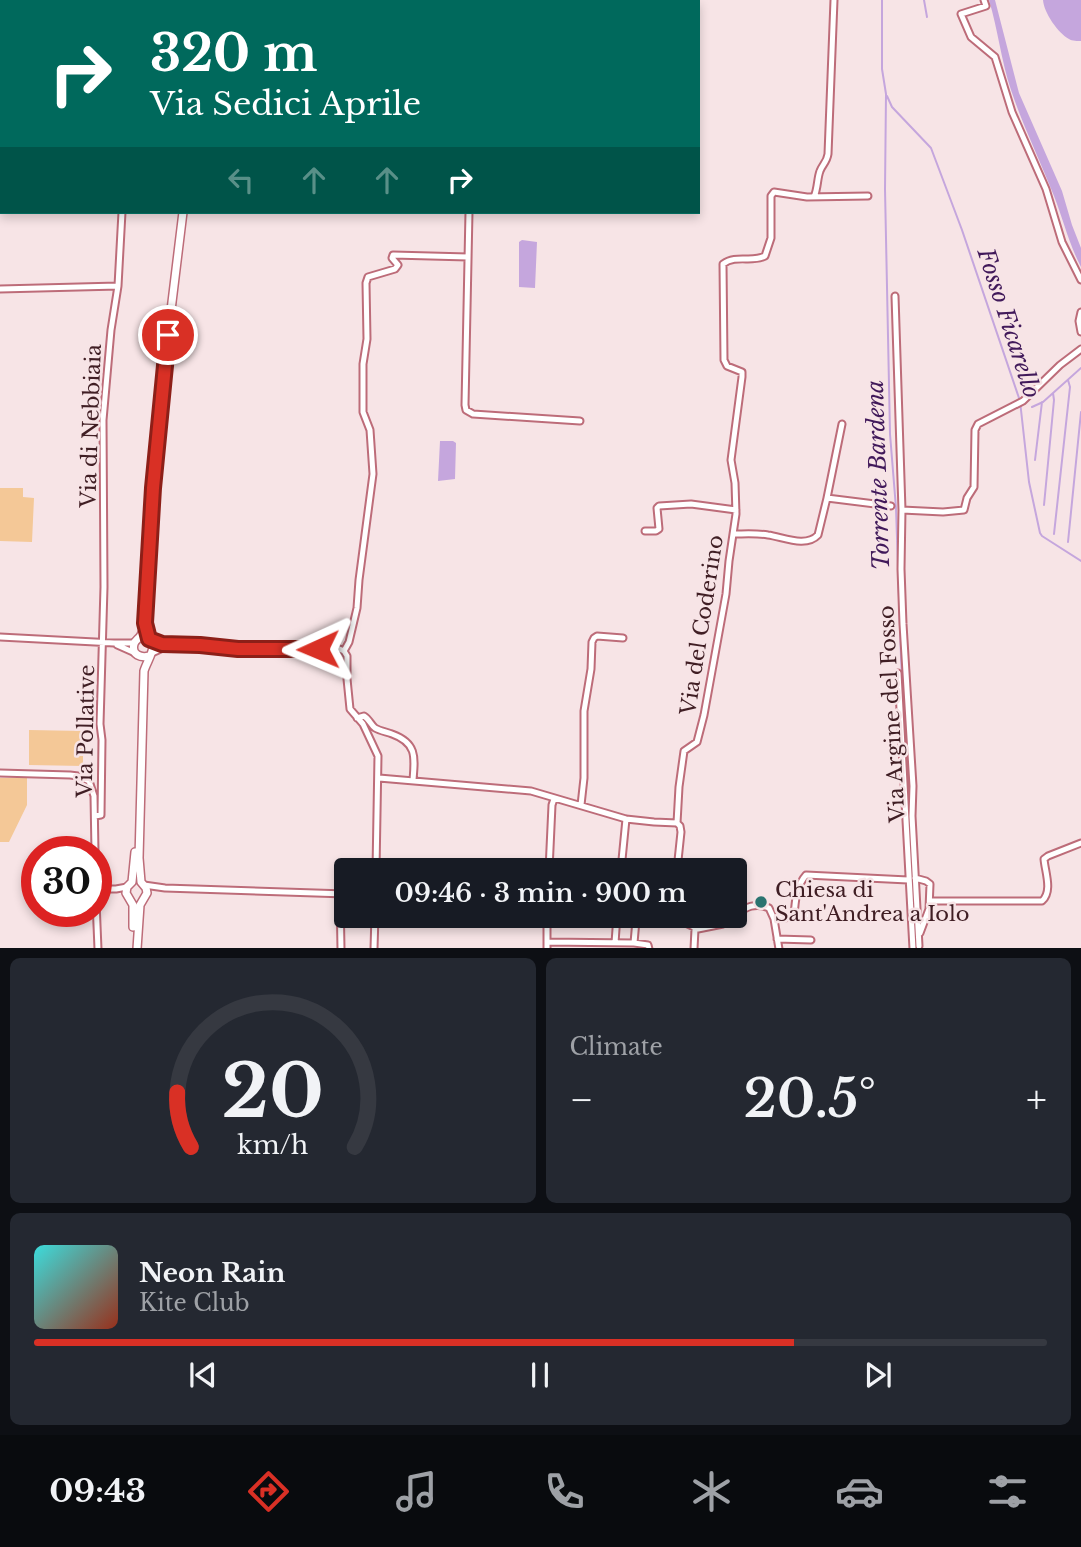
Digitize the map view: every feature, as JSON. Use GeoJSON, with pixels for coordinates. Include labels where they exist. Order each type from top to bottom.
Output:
{"type":"FeatureCollection","features":[{"type":"Feature","properties":{"kind":"main road"},"geometry":{"type":"LineString","coordinates":[[144,898],[137,902],[127,897],[135,849],[137,655],[133,648],[145,623],[161,397],[183,214]]}},
{"type":"Feature","properties":{"kind":"main road"},"geometry":{"type":"LineString","coordinates":[[135,948],[140,905],[147,890],[143,883],[139,858],[142,722],[144,671],[154,647],[145,623]]}},
{"type":"Feature","properties":{"kind":"main road"},"geometry":{"type":"LineString","coordinates":[[137,640],[145,637],[151,640]]}},
{"type":"Feature","properties":{"kind":"main road"},"geometry":{"type":"LineString","coordinates":[[137,655],[150,655]]}},
{"type":"Feature","properties":{"kind":"main road"},"geometry":{"type":"LineString","coordinates":[[128,887],[143,883]]}},
{"type":"Feature","properties":{"kind":"main road"},"geometry":{"type":"LineString","coordinates":[[132,901],[135,948]]}},
{"type":"Feature","properties":{"kind":"street"},"geometry":{"type":"LineString","coordinates":[[834,0],[828,154],[820,169],[814,197],[868,196]]}},
{"type":"Feature","properties":{"kind":"street"},"geometry":{"type":"LineString","coordinates":[[984,0],[986,6],[961,14],[971,37],[995,57],[1012,112],[1046,189],[1062,242],[1081,280]]}},
{"type":"Feature","properties":{"kind":"street","name":"Via del Coderino"},"geometry":{"type":"LineString","coordinates":[[678,858],[681,832],[677,823],[684,751],[697,742],[704,715],[726,594],[736,510],[736,483],[731,460],[743,377],[742,372],[727,366],[724,360],[722,266],[731,259],[758,259],[765,256],[771,238],[771,196],[774,192],[814,197]]}},
{"type":"Feature","properties":{"kind":"street","name":"Via di Nebbiaia"},"geometry":{"type":"LineString","coordinates":[[102,642],[103,420],[108,355],[118,286],[122,214]]}},
{"type":"Feature","properties":{"kind":"street"},"geometry":{"type":"LineString","coordinates":[[469,214],[466,410],[473,414],[580,421]]}},
{"type":"Feature","properties":{"kind":"street"},"geometry":{"type":"LineString","coordinates":[[344,651],[358,608],[359,580],[373,474],[370,430],[363,412],[366,283],[368,277],[395,269],[398,265],[392,258],[393,255],[468,257]]}},
{"type":"Feature","properties":{"kind":"street"},"geometry":{"type":"LineString","coordinates":[[0,289],[118,286]]}},
{"type":"Feature","properties":{"kind":"street","name":"Via Argine del Fosso"},"geometry":{"type":"LineString","coordinates":[[895,296],[902,510],[901,569],[913,786],[917,948]]}},
{"type":"Feature","properties":{"kind":"street"},"geometry":{"type":"LineString","coordinates":[[1081,313],[1081,332]]}},
{"type":"Feature","properties":{"kind":"street"},"geometry":{"type":"LineString","coordinates":[[902,510],[964,510],[974,487],[975,430],[978,424],[1020,403],[1081,349]]}},
{"type":"Feature","properties":{"kind":"street"},"geometry":{"type":"LineString","coordinates":[[733,534],[812,540],[818,535],[842,424]]}},
{"type":"Feature","properties":{"kind":"street"},"geometry":{"type":"LineString","coordinates":[[827,498],[891,506]]}},
{"type":"Feature","properties":{"kind":"street","name":"Via del Coderino"},"geometry":{"type":"LineString","coordinates":[[645,531],[659,529],[659,506],[691,504],[736,510]]}},
{"type":"Feature","properties":{"kind":"street"},"geometry":{"type":"LineString","coordinates":[[581,806],[584,778],[584,711],[592,642],[599,636],[623,638]]}},
{"type":"Feature","properties":{"kind":"street"},"geometry":{"type":"LineString","coordinates":[[0,637],[114,643],[137,640]]}},
{"type":"Feature","properties":{"kind":"street"},"geometry":{"type":"LineString","coordinates":[[151,640],[162,644],[238,649],[337,648],[344,651],[347,656],[349,704],[352,713],[363,724],[378,756],[376,858]]}},
{"type":"Feature","properties":{"kind":"street","name":"Via Pollative"},"geometry":{"type":"LineString","coordinates":[[95,816],[101,816],[102,642]]}},
{"type":"Feature","properties":{"kind":"street"},"geometry":{"type":"LineString","coordinates":[[114,643],[137,655]]}},
{"type":"Feature","properties":{"kind":"street"},"geometry":{"type":"LineString","coordinates":[[150,655],[173,643]]}},
{"type":"Feature","properties":{"kind":"street"},"geometry":{"type":"LineString","coordinates":[[898,673],[908,880],[917,948]]}},
{"type":"Feature","properties":{"kind":"street"},"geometry":{"type":"LineString","coordinates":[[357,718],[365,716],[375,728],[408,743],[415,757],[413,780]]}},
{"type":"Feature","properties":{"kind":"street","name":"Via Pollative"},"geometry":{"type":"LineString","coordinates":[[0,774],[70,775],[89,781],[94,796],[95,836]]}},
{"type":"Feature","properties":{"kind":"street"},"geometry":{"type":"LineString","coordinates":[[379,779],[531,791],[626,819],[677,823]]}},
{"type":"Feature","properties":{"kind":"street"},"geometry":{"type":"LineString","coordinates":[[550,858],[554,799]]}},
{"type":"Feature","properties":{"kind":"street"},"geometry":{"type":"LineString","coordinates":[[622,858],[626,819]]}},
{"type":"Feature","properties":{"kind":"street"},"geometry":{"type":"LineString","coordinates":[[930,901],[1042,901],[1047,897],[1048,890],[1044,859],[1081,843]]}},
{"type":"Feature","properties":{"kind":"street"},"geometry":{"type":"LineString","coordinates":[[794,917],[796,896],[806,875],[908,880]]}},
{"type":"Feature","properties":{"kind":"street"},"geometry":{"type":"LineString","coordinates":[[915,878],[929,883],[930,901],[917,948]]}},
{"type":"Feature","properties":{"kind":"street"},"geometry":{"type":"LineString","coordinates":[[143,883],[166,888],[334,893]]}},
{"type":"Feature","properties":{"kind":"street"},"geometry":{"type":"LineString","coordinates":[[112,889],[128,887]]}},
{"type":"Feature","properties":{"kind":"street"},"geometry":{"type":"LineString","coordinates":[[144,898],[166,888]]}},
{"type":"Feature","properties":{"kind":"street"},"geometry":{"type":"LineString","coordinates":[[747,906],[769,908],[774,919],[779,948]]}},
{"type":"Feature","properties":{"kind":"street"},"geometry":{"type":"LineString","coordinates":[[774,919],[810,915]]}},
{"type":"Feature","properties":{"kind":"street"},"geometry":{"type":"LineString","coordinates":[[97,927],[98,948]]}},
{"type":"Feature","properties":{"kind":"street"},"geometry":{"type":"LineString","coordinates":[[341,948],[342,928]]}},
{"type":"Feature","properties":{"kind":"street"},"geometry":{"type":"LineString","coordinates":[[374,948],[375,928]]}},
{"type":"Feature","properties":{"kind":"street"},"geometry":{"type":"LineString","coordinates":[[615,943],[616,928]]}},
{"type":"Feature","properties":{"kind":"street"},"geometry":{"type":"LineString","coordinates":[[634,943],[636,928]]}},
{"type":"Feature","properties":{"kind":"street"},"geometry":{"type":"LineString","coordinates":[[694,948],[695,929],[701,928]]}},
{"type":"Feature","properties":{"kind":"street"},"geometry":{"type":"LineString","coordinates":[[777,939],[811,940]]}},
{"type":"Feature","properties":{"kind":"street"},"geometry":{"type":"LineString","coordinates":[[547,945],[607,946],[634,943],[645,944],[649,948]]}},
{"type":"Feature","properties":{"kind":"shaded area"},"geometry":{"type":"Polygon","coordinates":[[[989,0],[995,0],[1019,93],[1062,191],[1081,248],[1081,267],[1011,90],[989,0]]]}},
{"type":"Feature","properties":{"kind":"shaded area"},"geometry":{"type":"Polygon","coordinates":[[[1043,0],[1081,0],[1081,41],[1070,40],[1060,32],[1052,22],[1043,0]]]}},
{"type":"Feature","properties":{"kind":"shaded area"},"geometry":{"type":"Polygon","coordinates":[[[519,242],[537,242],[535,288],[519,287],[519,242]]]}},
{"type":"Feature","properties":{"kind":"shaded area"},"geometry":{"type":"Polygon","coordinates":[[[440,441],[456,443],[455,479],[438,481],[440,441]]]}},
{"type":"Feature","properties":{"kind":"shaded area"},"geometry":{"type":"Polygon","coordinates":[[[0,488],[23,488],[23,497],[34,498],[32,542],[0,541],[0,488]]]}},
{"type":"Feature","properties":{"kind":"shaded area"},"geometry":{"type":"Polygon","coordinates":[[[29,730],[83,731],[83,766],[29,765],[29,730]]]}},
{"type":"Feature","properties":{"kind":"shaded area"},"geometry":{"type":"Polygon","coordinates":[[[0,778],[27,778],[27,805],[9,842],[0,842],[0,778]]]}},
{"type":"Feature","properties":{"kind":"waterway","name":"Torrente Bardena"},"geometry":{"type":"LineString","coordinates":[[882,0],[882,69],[886,94],[885,189],[890,434],[896,508],[916,948]]}},
{"type":"Feature","properties":{"kind":"waterway"},"geometry":{"type":"LineString","coordinates":[[924,0],[927,17]]}},
{"type":"Feature","properties":{"kind":"waterway","name":"Fosso Ficarello"},"geometry":{"type":"LineString","coordinates":[[887,96],[892,107],[931,148],[962,230],[1020,401],[1029,482],[1040,533],[1081,561]]}},
{"type":"Feature","properties":{"kind":"waterway"},"geometry":{"type":"LineString","coordinates":[[1032,407],[1043,402],[1081,368]]}},
{"type":"Feature","properties":{"kind":"waterway"},"geometry":{"type":"LineString","coordinates":[[1054,534],[1070,387],[1068,380]]}},
{"type":"Feature","properties":{"kind":"waterway"},"geometry":{"type":"LineString","coordinates":[[1044,505],[1053,393]]}},
{"type":"Feature","properties":{"kind":"waterway"},"geometry":{"type":"LineString","coordinates":[[1035,460],[1042,402]]}},
{"type":"Feature","properties":{"kind":"waterway"},"geometry":{"type":"LineString","coordinates":[[1068,542],[1081,412]]}},
{"type":"Feature","properties":{"kind":"place","name":"Chiesa di Sant'Andrea a Iolo"},"geometry":{"type":"Point","coordinates":[761,902]}},
{"type":"Feature","properties":{"kind":"route"},"geometry":{"type":"LineString","coordinates":[[168,335],[153,488],[145,623],[149,639],[162,644],[238,649],[318,649]]}}]}
